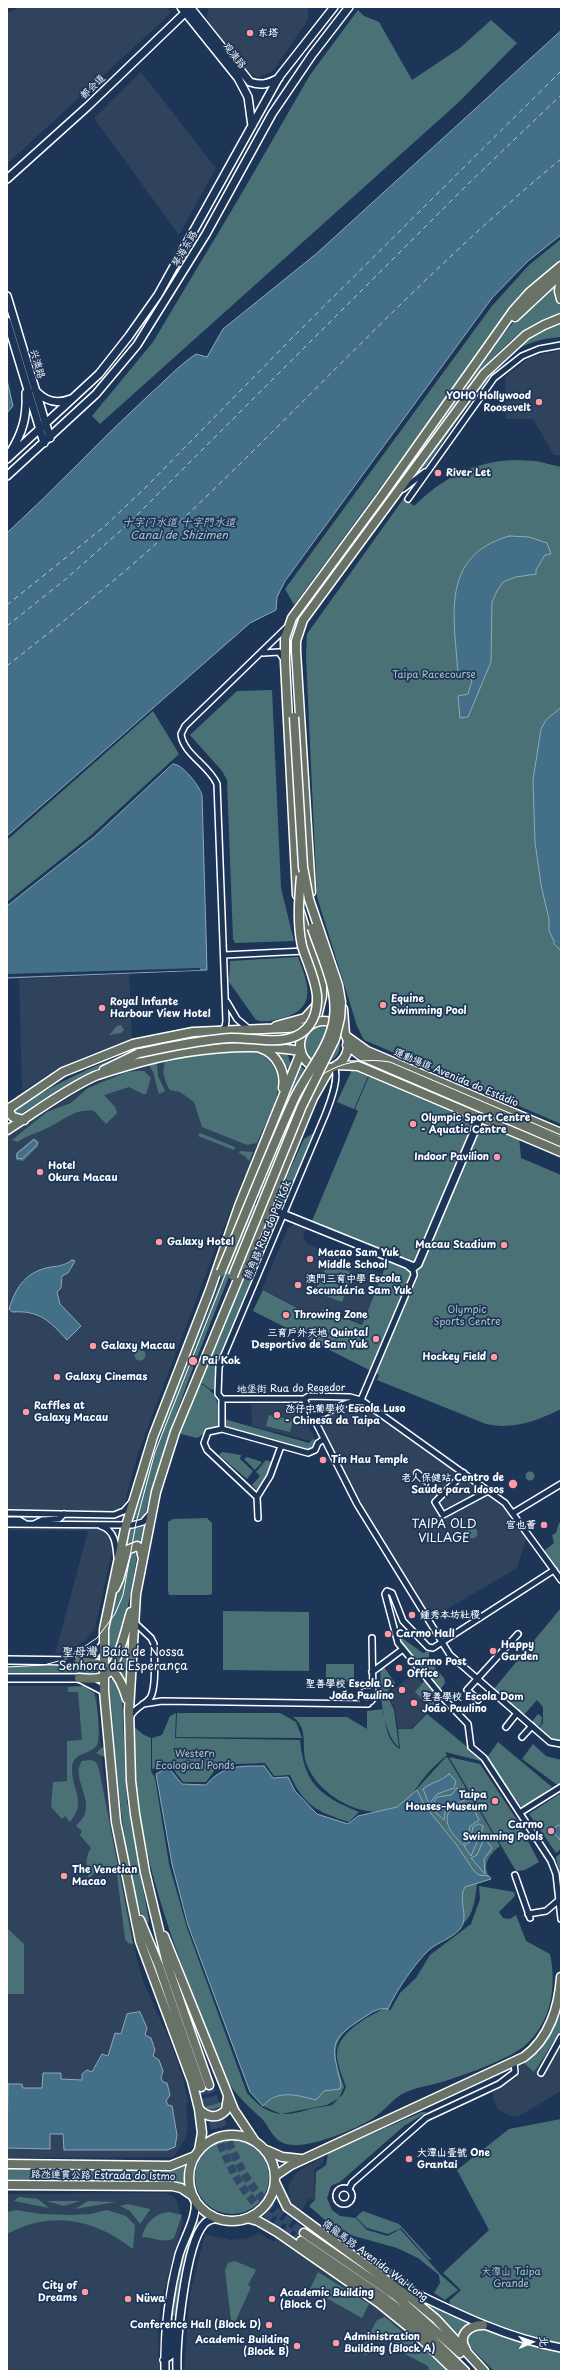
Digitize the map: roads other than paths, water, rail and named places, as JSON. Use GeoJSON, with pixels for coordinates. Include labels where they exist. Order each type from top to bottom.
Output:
{"type":"FeatureCollection","features":[{"type":"Feature","properties":{"kind":"main road","name":"琴海东路"},"geometry":{"type":"LineString","coordinates":[[7,458],[74,399],[99,374],[130,336],[158,295],[279,77],[334,7]]}},
{"type":"Feature","properties":{"kind":"main road","name":"琴海东路"},"geometry":{"type":"LineString","coordinates":[[7,476],[96,394],[137,345],[206,234],[272,114],[312,55],[349,7]]}},
{"type":"Feature","properties":{"kind":"main road","name":"观澳路"},"geometry":{"type":"LineString","coordinates":[[188,8],[250,82],[260,85],[268,84],[279,77]]}},
{"type":"Feature","properties":{"kind":"main road","name":"观澳路"},"geometry":{"type":"LineString","coordinates":[[188,8],[238,78],[248,97],[252,127]]}},
{"type":"Feature","properties":{"kind":"main road","name":"都会道"},"geometry":{"type":"LineString","coordinates":[[7,179],[88,107],[188,8]]}},
{"type":"Feature","properties":{"kind":"main road"},"geometry":{"type":"LineString","coordinates":[[129,1710],[122,1684],[107,1667],[103,1645],[117,1562],[132,1501],[167,1398],[210,1290],[239,1206],[280,1100],[301,1051],[301,1038],[311,1025],[322,996],[320,975],[298,901],[294,861],[285,638],[295,612],[381,497],[514,311],[530,292],[561,266]]}},
{"type":"Feature","properties":{"kind":"main road"},"geometry":{"type":"LineString","coordinates":[[496,338],[536,296],[561,274]]}},
{"type":"Feature","properties":{"kind":"main road"},"geometry":{"type":"LineString","coordinates":[[561,279],[559,291],[561,299]]}},
{"type":"Feature","properties":{"kind":"main road","name":"兴澳路"},"geometry":{"type":"LineString","coordinates":[[7,296],[33,388],[42,427]]}},
{"type":"Feature","properties":{"kind":"main road"},"geometry":{"type":"LineString","coordinates":[[225,1308],[233,1276],[302,1106],[335,1039],[340,1018],[341,1002],[338,985],[308,892],[302,851],[294,717],[292,650],[294,640],[303,620],[473,389],[497,360],[526,335],[544,324],[561,318]]}},
{"type":"Feature","properties":{"kind":"main road","name":"兴澳路"},"geometry":{"type":"LineString","coordinates":[[7,321],[25,383],[47,440]]}},
{"type":"Feature","properties":{"kind":"main road"},"geometry":{"type":"LineString","coordinates":[[7,458],[22,433],[25,422],[25,383]]}},
{"type":"Feature","properties":{"kind":"main road"},"geometry":{"type":"LineString","coordinates":[[33,388],[48,401],[64,402],[74,399]]}},
{"type":"Feature","properties":{"kind":"main road"},"geometry":{"type":"LineString","coordinates":[[132,1901],[159,1966],[205,2086],[167,1964],[134,1814],[129,1723],[133,1621],[142,1557],[152,1512],[175,1432],[313,1098],[334,1066],[345,1056],[347,1045],[341,994],[315,909],[309,876],[296,651],[296,641],[303,620]]}},
{"type":"Feature","properties":{"kind":"main road"},"geometry":{"type":"LineString","coordinates":[[7,1130],[118,1062],[139,1053],[205,1040],[240,1037],[283,1040],[296,1036],[308,1027],[315,1016],[317,1000],[300,927],[302,851]]}},
{"type":"Feature","properties":{"kind":"main road"},"geometry":{"type":"LineString","coordinates":[[210,1290],[221,1272],[292,1103],[321,1052],[332,1025],[334,1002],[331,985],[302,903],[294,861]]}},
{"type":"Feature","properties":{"kind":"main road"},"geometry":{"type":"LineString","coordinates":[[260,1030],[292,1023],[311,1014],[320,998],[320,975]]}},
{"type":"Feature","properties":{"kind":"main road"},"geometry":{"type":"LineString","coordinates":[[24,1120],[12,1116],[9,1112],[9,1108],[63,1072],[103,1054],[163,1037],[221,1030],[272,1030],[311,1025],[322,1021],[333,1023],[345,1035]]}},
{"type":"Feature","properties":{"kind":"main road"},"geometry":{"type":"LineString","coordinates":[[272,1030],[278,1032],[280,1038],[279,1043],[272,1047]]}},
{"type":"Feature","properties":{"kind":"main road","name":"運動場道 Avenida do Estádio"},"geometry":{"type":"LineString","coordinates":[[345,1035],[367,1051],[561,1133]]}},
{"type":"Feature","properties":{"kind":"main road","name":"運動場道 Avenida do Estádio"},"geometry":{"type":"LineString","coordinates":[[347,1045],[361,1056],[561,1142]]}},
{"type":"Feature","properties":{"kind":"main road"},"geometry":{"type":"LineString","coordinates":[[95,1076],[139,1062],[190,1051],[255,1046],[301,1051]]}},
{"type":"Feature","properties":{"kind":"main road"},"geometry":{"type":"LineString","coordinates":[[255,1046],[267,1051],[282,1070],[284,1083],[280,1100]]}},
{"type":"Feature","properties":{"kind":"main road"},"geometry":{"type":"LineString","coordinates":[[301,1051],[306,1060],[313,1066],[355,1065],[561,1152]]}},
{"type":"Feature","properties":{"kind":"main road"},"geometry":{"type":"LineString","coordinates":[[264,1216],[272,1210],[285,1214],[409,1267],[414,1267],[418,1264],[483,1111],[481,1107]]}},
{"type":"Feature","properties":{"kind":"main road"},"geometry":{"type":"LineString","coordinates":[[111,1594],[119,1579],[127,1550],[137,1546],[141,1549],[142,1557]]}},
{"type":"Feature","properties":{"kind":"main road"},"geometry":{"type":"LineString","coordinates":[[136,1594],[122,1642],[107,1667],[104,1676],[104,1691],[116,1822],[140,1941],[189,2075],[199,2109],[202,2133],[189,2177],[195,2199],[195,2210],[179,2254],[169,2301],[164,2360],[165,2371]]}},
{"type":"Feature","properties":{"kind":"main road"},"geometry":{"type":"LineString","coordinates":[[79,1661],[92,1657],[103,1645]]}},
{"type":"Feature","properties":{"kind":"main road"},"geometry":{"type":"LineString","coordinates":[[7,1660],[79,1661],[107,1667]]}},
{"type":"Feature","properties":{"kind":"main road"},"geometry":{"type":"LineString","coordinates":[[7,1678],[79,1678],[104,1676]]}},
{"type":"Feature","properties":{"kind":"main road"},"geometry":{"type":"LineString","coordinates":[[79,1678],[104,1691]]}},
{"type":"Feature","properties":{"kind":"main road"},"geometry":{"type":"LineString","coordinates":[[153,1905],[228,2095],[254,2140],[266,2150],[271,2158],[275,2179],[271,2196],[263,2208],[247,2218],[227,2221],[217,2218],[201,2207],[195,2199]]}},
{"type":"Feature","properties":{"kind":"main road"},"geometry":{"type":"LineString","coordinates":[[275,2179],[306,2158],[512,2064],[537,2046],[559,2008],[561,1977]]}},
{"type":"Feature","properties":{"kind":"main road"},"geometry":{"type":"LineString","coordinates":[[199,2109],[207,2116],[218,2116],[226,2110],[228,2095]]}},
{"type":"Feature","properties":{"kind":"main road"},"geometry":{"type":"LineString","coordinates":[[197,2153],[218,2137],[230,2134],[254,2140]]}},
{"type":"Feature","properties":{"kind":"main road"},"geometry":{"type":"LineString","coordinates":[[266,2150],[289,2159],[306,2158]]}},
{"type":"Feature","properties":{"kind":"main road","name":"路氹連貫公路 Estrada do Istmo"},"geometry":{"type":"LineString","coordinates":[[7,2164],[170,2166],[178,2164],[197,2153]]}},
{"type":"Feature","properties":{"kind":"main road","name":"偉龍馬路 Avenida Wai Long"},"geometry":{"type":"LineString","coordinates":[[275,2179],[287,2207],[387,2279],[436,2319],[484,2371]]}},
{"type":"Feature","properties":{"kind":"main road","name":"路氹連貫公路 Estrada do Istmo"},"geometry":{"type":"LineString","coordinates":[[7,2185],[172,2186],[181,2188],[195,2199]]}},
{"type":"Feature","properties":{"kind":"main road"},"geometry":{"type":"LineString","coordinates":[[177,2371],[179,2324],[186,2282],[199,2232],[208,2220],[217,2218]]}},
{"type":"Feature","properties":{"kind":"main road"},"geometry":{"type":"LineString","coordinates":[[247,2218],[258,2221],[277,2232],[379,2303],[411,2329],[455,2371]]}},
{"type":"Feature","properties":{"kind":"main road"},"geometry":{"type":"LineString","coordinates":[[465,2371],[415,2322],[303,2237],[396,2296],[480,2371]]}},
{"type":"Feature","properties":{"kind":"main road"},"geometry":{"type":"LineString","coordinates":[[387,2279],[482,2325],[528,2341],[561,2348]]}},
{"type":"Feature","properties":{"kind":"main road"},"geometry":{"type":"LineString","coordinates":[[164,2360],[171,2355],[173,2328],[179,2324]]}},
{"type":"Feature","properties":{"kind":"main road"},"geometry":{"type":"LineString","coordinates":[[471,2357],[464,2346],[463,2337],[471,2326],[482,2325]]}},
{"type":"Feature","properties":{"kind":"street"},"geometry":{"type":"LineString","coordinates":[[408,499],[494,378],[508,365],[539,349],[561,345]]}},
{"type":"Feature","properties":{"kind":"street"},"geometry":{"type":"LineString","coordinates":[[398,492],[429,469]]}},
{"type":"Feature","properties":{"kind":"street"},"geometry":{"type":"LineString","coordinates":[[221,1030],[225,1024],[225,998],[218,784],[214,777],[184,745],[181,734],[185,726],[262,653],[290,624]]}},
{"type":"Feature","properties":{"kind":"street"},"geometry":{"type":"LineString","coordinates":[[262,653],[279,652],[285,662]]}},
{"type":"Feature","properties":{"kind":"street"},"geometry":{"type":"LineString","coordinates":[[224,955],[302,950],[316,962]]}},
{"type":"Feature","properties":{"kind":"street"},"geometry":{"type":"LineString","coordinates":[[225,998],[237,1019],[250,1029]]}},
{"type":"Feature","properties":{"kind":"street","name":"排角路 Rua do Pai Kok"},"geometry":{"type":"LineString","coordinates":[[222,1429],[222,1399],[218,1394],[219,1367],[285,1214],[330,1103],[336,1074],[334,1066]]}},
{"type":"Feature","properties":{"kind":"street"},"geometry":{"type":"LineString","coordinates":[[361,1400],[414,1276],[409,1267]]}},
{"type":"Feature","properties":{"kind":"street","name":"地堡街 Rua do Regedor"},"geometry":{"type":"LineString","coordinates":[[222,1399],[304,1399],[309,1396],[344,1397],[361,1400],[506,1503],[561,1580]]}},
{"type":"Feature","properties":{"kind":"street"},"geometry":{"type":"LineString","coordinates":[[304,1399],[374,1533],[450,1655],[550,1742],[561,1744]]}},
{"type":"Feature","properties":{"kind":"street"},"geometry":{"type":"LineString","coordinates":[[311,1414],[321,1415],[352,1401],[367,1404]]}},
{"type":"Feature","properties":{"kind":"street"},"geometry":{"type":"LineString","coordinates":[[257,1497],[207,1450],[204,1438],[210,1431],[222,1429],[311,1453],[324,1439]]}},
{"type":"Feature","properties":{"kind":"street"},"geometry":{"type":"LineString","coordinates":[[258,1518],[257,1497],[270,1476],[281,1446]]}},
{"type":"Feature","properties":{"kind":"street"},"geometry":{"type":"LineString","coordinates":[[417,1473],[442,1495]]}},
{"type":"Feature","properties":{"kind":"street"},"geometry":{"type":"LineString","coordinates":[[464,1473],[435,1502],[442,1515],[488,1490]]}},
{"type":"Feature","properties":{"kind":"street"},"geometry":{"type":"LineString","coordinates":[[513,1513],[561,1484]]}},
{"type":"Feature","properties":{"kind":"street"},"geometry":{"type":"LineString","coordinates":[[7,1513],[114,1515],[124,1511],[132,1501]]}},
{"type":"Feature","properties":{"kind":"street"},"geometry":{"type":"LineString","coordinates":[[7,1524],[126,1525],[143,1522],[152,1512]]}},
{"type":"Feature","properties":{"kind":"street"},"geometry":{"type":"LineString","coordinates":[[7,1520],[19,1520],[29,1524],[42,1520],[58,1519],[64,1514]]}},
{"type":"Feature","properties":{"kind":"street"},"geometry":{"type":"LineString","coordinates":[[96,1525],[104,1527],[111,1533],[116,1544],[117,1562]]}},
{"type":"Feature","properties":{"kind":"street"},"geometry":{"type":"LineString","coordinates":[[554,1570],[433,1648],[428,1647],[407,1626],[396,1605],[392,1593],[388,1591],[385,1595],[390,1608],[395,1635],[403,1649],[444,1699],[468,1724],[469,1745],[484,1758],[521,1812],[551,1861],[556,1874],[561,1919]]}},
{"type":"Feature","properties":{"kind":"street"},"geometry":{"type":"LineString","coordinates":[[390,1608],[396,1605]]}},
{"type":"Feature","properties":{"kind":"street"},"geometry":{"type":"LineString","coordinates":[[133,1621],[151,1638],[154,1644],[153,1692],[156,1698],[162,1701]]}},
{"type":"Feature","properties":{"kind":"street"},"geometry":{"type":"LineString","coordinates":[[478,1700],[467,1690],[518,1634]]}},
{"type":"Feature","properties":{"kind":"street"},"geometry":{"type":"LineString","coordinates":[[143,1704],[162,1701],[368,1704],[372,1701],[373,1696],[372,1638]]}},
{"type":"Feature","properties":{"kind":"street"},"geometry":{"type":"LineString","coordinates":[[372,1672],[403,1649]]}},
{"type":"Feature","properties":{"kind":"street"},"geometry":{"type":"LineString","coordinates":[[372,1662],[384,1662]]}},
{"type":"Feature","properties":{"kind":"street"},"geometry":{"type":"LineString","coordinates":[[351,1703],[372,1684]]}},
{"type":"Feature","properties":{"kind":"street"},"geometry":{"type":"LineString","coordinates":[[363,1692],[368,1691],[373,1696]]}},
{"type":"Feature","properties":{"kind":"street"},"geometry":{"type":"LineString","coordinates":[[129,1723],[136,1708],[148,1701],[153,1692]]}},
{"type":"Feature","properties":{"kind":"street"},"geometry":{"type":"LineString","coordinates":[[363,1692],[361,1700],[368,1704]]}},
{"type":"Feature","properties":{"kind":"street"},"geometry":{"type":"LineString","coordinates":[[506,1726],[517,1713]]}},
{"type":"Feature","properties":{"kind":"street"},"geometry":{"type":"LineString","coordinates":[[522,1737],[532,1726]]}},
{"type":"Feature","properties":{"kind":"street"},"geometry":{"type":"LineString","coordinates":[[521,1812],[561,1787]]}},
{"type":"Feature","properties":{"kind":"street"},"geometry":{"type":"LineString","coordinates":[[515,1875],[529,1916],[546,1911],[559,1900]]}},
{"type":"Feature","properties":{"kind":"street"},"geometry":{"type":"LineString","coordinates":[[541,2073],[561,2037]]}},
{"type":"Feature","properties":{"kind":"street"},"geometry":{"type":"LineString","coordinates":[[349,2190],[352,2183],[426,2118],[499,2084],[511,2076],[515,2071],[512,2064]]}},
{"type":"Feature","properties":{"kind":"water","name":"十字门水道 十字門水道 Canal de Shizimen"},"geometry":{"type":"Polygon","coordinates":[[[561,31],[561,235],[528,261],[492,298],[285,581],[277,597],[276,610],[250,623],[7,836],[7,533],[178,368],[196,354],[207,357],[223,329],[316,254],[561,31]]]}},
{"type":"Feature","properties":{"kind":"water"},"geometry":{"type":"Polygon","coordinates":[[[7,380],[13,406],[7,413],[7,380]]]}},
{"type":"Feature","properties":{"kind":"water"},"geometry":{"type":"Polygon","coordinates":[[[509,536],[529,537],[547,543],[551,554],[545,555],[536,570],[536,574],[516,577],[503,582],[497,591],[492,602],[491,662],[468,717],[460,718],[458,696],[468,694],[472,680],[458,673],[454,610],[456,591],[461,573],[471,558],[487,545],[509,536]]]}},
{"type":"Feature","properties":{"kind":"water"},"geometry":{"type":"Polygon","coordinates":[[[561,708],[561,951],[554,944],[549,931],[549,919],[541,885],[535,842],[533,780],[541,729],[546,720],[561,708]]]}},
{"type":"Feature","properties":{"kind":"water"},"geometry":{"type":"Polygon","coordinates":[[[173,764],[186,771],[201,791],[202,795],[207,970],[7,978],[7,906],[94,837],[173,764]]]}},
{"type":"Feature","properties":{"kind":"water"},"geometry":{"type":"Polygon","coordinates":[[[34,1140],[37,1142],[37,1145],[22,1159],[17,1158],[17,1154],[34,1140]]]}},
{"type":"Feature","properties":{"kind":"water"},"geometry":{"type":"Polygon","coordinates":[[[72,1260],[75,1261],[68,1273],[62,1276],[61,1288],[57,1292],[60,1304],[81,1326],[67,1340],[55,1327],[43,1318],[30,1313],[12,1312],[9,1309],[15,1293],[29,1276],[43,1269],[62,1265],[72,1260]]]}},
{"type":"Feature","properties":{"kind":"water"},"geometry":{"type":"Polygon","coordinates":[[[247,1766],[264,1766],[273,1778],[288,1777],[295,1791],[317,1814],[348,1824],[358,1816],[397,1807],[417,1790],[425,1806],[456,1844],[474,1871],[479,1875],[489,1876],[491,1879],[465,1887],[462,1897],[464,1919],[460,1929],[429,1950],[418,1962],[406,1978],[388,2009],[381,2009],[372,2012],[351,2026],[338,2039],[335,2046],[335,2053],[341,2085],[340,2089],[324,2091],[316,2100],[295,2095],[281,2095],[275,2097],[263,2106],[250,2092],[188,1925],[172,1864],[156,1774],[168,1767],[182,1784],[206,1785],[212,1778],[225,1770],[247,1766]]]}},
{"type":"Feature","properties":{"kind":"water"},"geometry":{"type":"Polygon","coordinates":[[[449,1774],[456,1781],[454,1788],[437,1794],[429,1804],[423,1789],[443,1779],[449,1774]]]}},
{"type":"Feature","properties":{"kind":"water"},"geometry":{"type":"Polygon","coordinates":[[[457,1788],[461,1794],[465,1794],[465,1800],[448,1808],[445,1812],[444,1820],[433,1810],[432,1805],[437,1797],[451,1795],[457,1788]]]}},
{"type":"Feature","properties":{"kind":"water"},"geometry":{"type":"Polygon","coordinates":[[[465,1806],[475,1811],[479,1820],[470,1826],[467,1840],[463,1845],[450,1829],[447,1820],[450,1810],[465,1806]]]}},
{"type":"Feature","properties":{"kind":"water"},"geometry":{"type":"Polygon","coordinates":[[[479,1824],[483,1826],[483,1828],[471,1856],[464,1846],[470,1842],[473,1827],[479,1824]]]}},
{"type":"Feature","properties":{"kind":"water"},"geometry":{"type":"Polygon","coordinates":[[[559,1825],[561,1827],[560,1840],[552,1830],[559,1825]]]}},
{"type":"Feature","properties":{"kind":"water"},"geometry":{"type":"Polygon","coordinates":[[[486,1840],[492,1848],[484,1859],[485,1874],[471,1858],[477,1855],[483,1841],[486,1840]]]}},
{"type":"Feature","properties":{"kind":"water"},"geometry":{"type":"Polygon","coordinates":[[[140,2012],[147,2028],[145,2035],[151,2038],[155,2050],[153,2056],[159,2060],[163,2071],[161,2078],[163,2082],[167,2083],[170,2095],[166,2101],[168,2105],[172,2106],[177,2135],[175,2147],[167,2150],[64,2150],[63,2134],[50,2134],[50,2149],[7,2148],[8,2084],[22,2084],[23,2088],[42,2088],[43,2073],[61,2073],[61,2079],[82,2080],[82,2074],[87,2070],[92,2072],[102,2054],[108,2056],[115,2033],[121,2034],[127,2014],[140,2012]]]}},
{"type":"Feature","properties":{"kind":"tunnel"},"geometry":{"type":"LineString","coordinates":[[209,2085],[224,2130],[243,2172],[262,2198],[304,2233]]}},
{"type":"Feature","properties":{"kind":"tunnel"},"geometry":{"type":"LineString","coordinates":[[201,2087],[222,2148],[237,2178],[256,2204],[272,2219],[301,2241]]}},
{"type":"Feature","properties":{"kind":"tram line"},"geometry":{"type":"LineString","coordinates":[[7,1667],[44,1665],[66,1659],[97,1638],[115,1614],[123,1595],[136,1523],[155,1452],[290,1111],[308,1086],[332,1069],[345,1064],[374,1060],[390,1062],[561,1135]]}},
{"type":"Feature","properties":{"kind":"place","name":"东塔"},"geometry":{"type":"Point","coordinates":[250,33]}},
{"type":"Feature","properties":{"kind":"place","name":"YOHO Hollywood Roosevelt"},"geometry":{"type":"Point","coordinates":[539,402]}},
{"type":"Feature","properties":{"kind":"place","name":"River Let"},"geometry":{"type":"Point","coordinates":[438,473]}},
{"type":"Feature","properties":{"kind":"place","name":"Equine Swimming Pool"},"geometry":{"type":"Point","coordinates":[383,1005]}},
{"type":"Feature","properties":{"kind":"place","name":"Royal Infante Harbour View Hotel"},"geometry":{"type":"Point","coordinates":[102,1008]}},
{"type":"Feature","properties":{"kind":"place","name":"Olympic Sport Centre - Aquatic Centre"},"geometry":{"type":"Point","coordinates":[413,1124]}},
{"type":"Feature","properties":{"kind":"place","name":"Indoor Pavilion"},"geometry":{"type":"Point","coordinates":[497,1157]}},
{"type":"Feature","properties":{"kind":"place","name":"Hotel Okura Macau"},"geometry":{"type":"Point","coordinates":[40,1172]}},
{"type":"Feature","properties":{"kind":"place","name":"Galaxy Hotel"},"geometry":{"type":"Point","coordinates":[159,1242]}},
{"type":"Feature","properties":{"kind":"place","name":"Macau Stadium"},"geometry":{"type":"Point","coordinates":[504,1245]}},
{"type":"Feature","properties":{"kind":"place","name":"Macao Sam Yuk Middle School"},"geometry":{"type":"Point","coordinates":[310,1259]}},
{"type":"Feature","properties":{"kind":"place","name":"澳門三育中學 Escola Secundária Sam Yuk"},"geometry":{"type":"Point","coordinates":[298,1285]}},
{"type":"Feature","properties":{"kind":"place","name":"Throwing Zone"},"geometry":{"type":"Point","coordinates":[286,1315]}},
{"type":"Feature","properties":{"kind":"place","name":"三育戶外天地 Quintal Desportivo de Sam Yuk"},"geometry":{"type":"Point","coordinates":[376,1339]}},
{"type":"Feature","properties":{"kind":"place","name":"Galaxy Macau"},"geometry":{"type":"Point","coordinates":[93,1346]}},
{"type":"Feature","properties":{"kind":"place","name":"Hockey Field"},"geometry":{"type":"Point","coordinates":[494,1357]}},
{"type":"Feature","properties":{"kind":"place","name":"Pai Kok"},"geometry":{"type":"Point","coordinates":[193,1361]}},
{"type":"Feature","properties":{"kind":"place","name":"Galaxy Cinemas"},"geometry":{"type":"Point","coordinates":[57,1377]}},
{"type":"Feature","properties":{"kind":"place","name":"Raffles at Galaxy Macau"},"geometry":{"type":"Point","coordinates":[26,1412]}},
{"type":"Feature","properties":{"kind":"place","name":"氹仔中葡學校 Escola Luso - Chinesa da Taipa"},"geometry":{"type":"Point","coordinates":[277,1415]}},
{"type":"Feature","properties":{"kind":"place","name":"Tin Hau Temple"},"geometry":{"type":"Point","coordinates":[323,1460]}},
{"type":"Feature","properties":{"kind":"place","name":"老人保健站 Centro de Saúde para Idosos"},"geometry":{"type":"Point","coordinates":[513,1484]}},
{"type":"Feature","properties":{"kind":"place","name":"官也薈"},"geometry":{"type":"Point","coordinates":[544,1525]}},
{"type":"Feature","properties":{"kind":"place","name":"鍾秀本坊社稷"},"geometry":{"type":"Point","coordinates":[412,1615]}},
{"type":"Feature","properties":{"kind":"place","name":"Carmo Hall"},"geometry":{"type":"Point","coordinates":[388,1634]}},
{"type":"Feature","properties":{"kind":"place","name":"Happy Garden"},"geometry":{"type":"Point","coordinates":[493,1651]}},
{"type":"Feature","properties":{"kind":"place","name":"Carmo Post Office"},"geometry":{"type":"Point","coordinates":[399,1668]}},
{"type":"Feature","properties":{"kind":"place","name":"聖善學校 Escola D. João Paulino"},"geometry":{"type":"Point","coordinates":[402,1690]}},
{"type":"Feature","properties":{"kind":"place","name":"聖善學校 Escola Dom João Paulino"},"geometry":{"type":"Point","coordinates":[414,1703]}},
{"type":"Feature","properties":{"kind":"place","name":"Taipa Houses–Museum"},"geometry":{"type":"Point","coordinates":[495,1801]}},
{"type":"Feature","properties":{"kind":"place","name":"Carmo Swimming Pools"},"geometry":{"type":"Point","coordinates":[551,1831]}},
{"type":"Feature","properties":{"kind":"place","name":"The Venetian Macao"},"geometry":{"type":"Point","coordinates":[64,1876]}},
{"type":"Feature","properties":{"kind":"place","name":"大潭山壹號 One Grantai"},"geometry":{"type":"Point","coordinates":[409,2159]}},
{"type":"Feature","properties":{"kind":"place","name":"City of Dreams"},"geometry":{"type":"Point","coordinates":[85,2292]}},
{"type":"Feature","properties":{"kind":"place","name":"Nüwa"},"geometry":{"type":"Point","coordinates":[128,2299]}},
{"type":"Feature","properties":{"kind":"place","name":"Academic Building (Block C)"},"geometry":{"type":"Point","coordinates":[272,2299]}},
{"type":"Feature","properties":{"kind":"place","name":"Conference Hall (Block D)"},"geometry":{"type":"Point","coordinates":[269,2325]}},
{"type":"Feature","properties":{"kind":"place","name":"Administration Building (Block A)"},"geometry":{"type":"Point","coordinates":[336,2343]}},
{"type":"Feature","properties":{"kind":"place","name":"Academic Building (Block B)"},"geometry":{"type":"Point","coordinates":[297,2346]}},
{"type":"Feature","properties":{"kind":"district","name":"TAIPA OLD VILLAGE"},"geometry":{"type":"Point","coordinates":[444,1532]}},
{"type":"Feature","properties":{"kind":"district","name":"聖母灣 Baía de Nossa Senhora da Esperança"},"geometry":{"type":"Point","coordinates":[123,1660]}},
{"type":"Feature","properties":{"kind":"park label","name":"Taipa Racecourse"},"geometry":{"type":"Point","coordinates":[434,675]}},
{"type":"Feature","properties":{"kind":"park label","name":"Olympic Sports Centre"},"geometry":{"type":"Point","coordinates":[467,1316]}},
{"type":"Feature","properties":{"kind":"park label","name":"Western Ecological Ponds"},"geometry":{"type":"Point","coordinates":[195,1760]}},
{"type":"Feature","properties":{"kind":"park label","name":"大潭山 Taipa Grande"},"geometry":{"type":"Point","coordinates":[511,2278]}}]}
